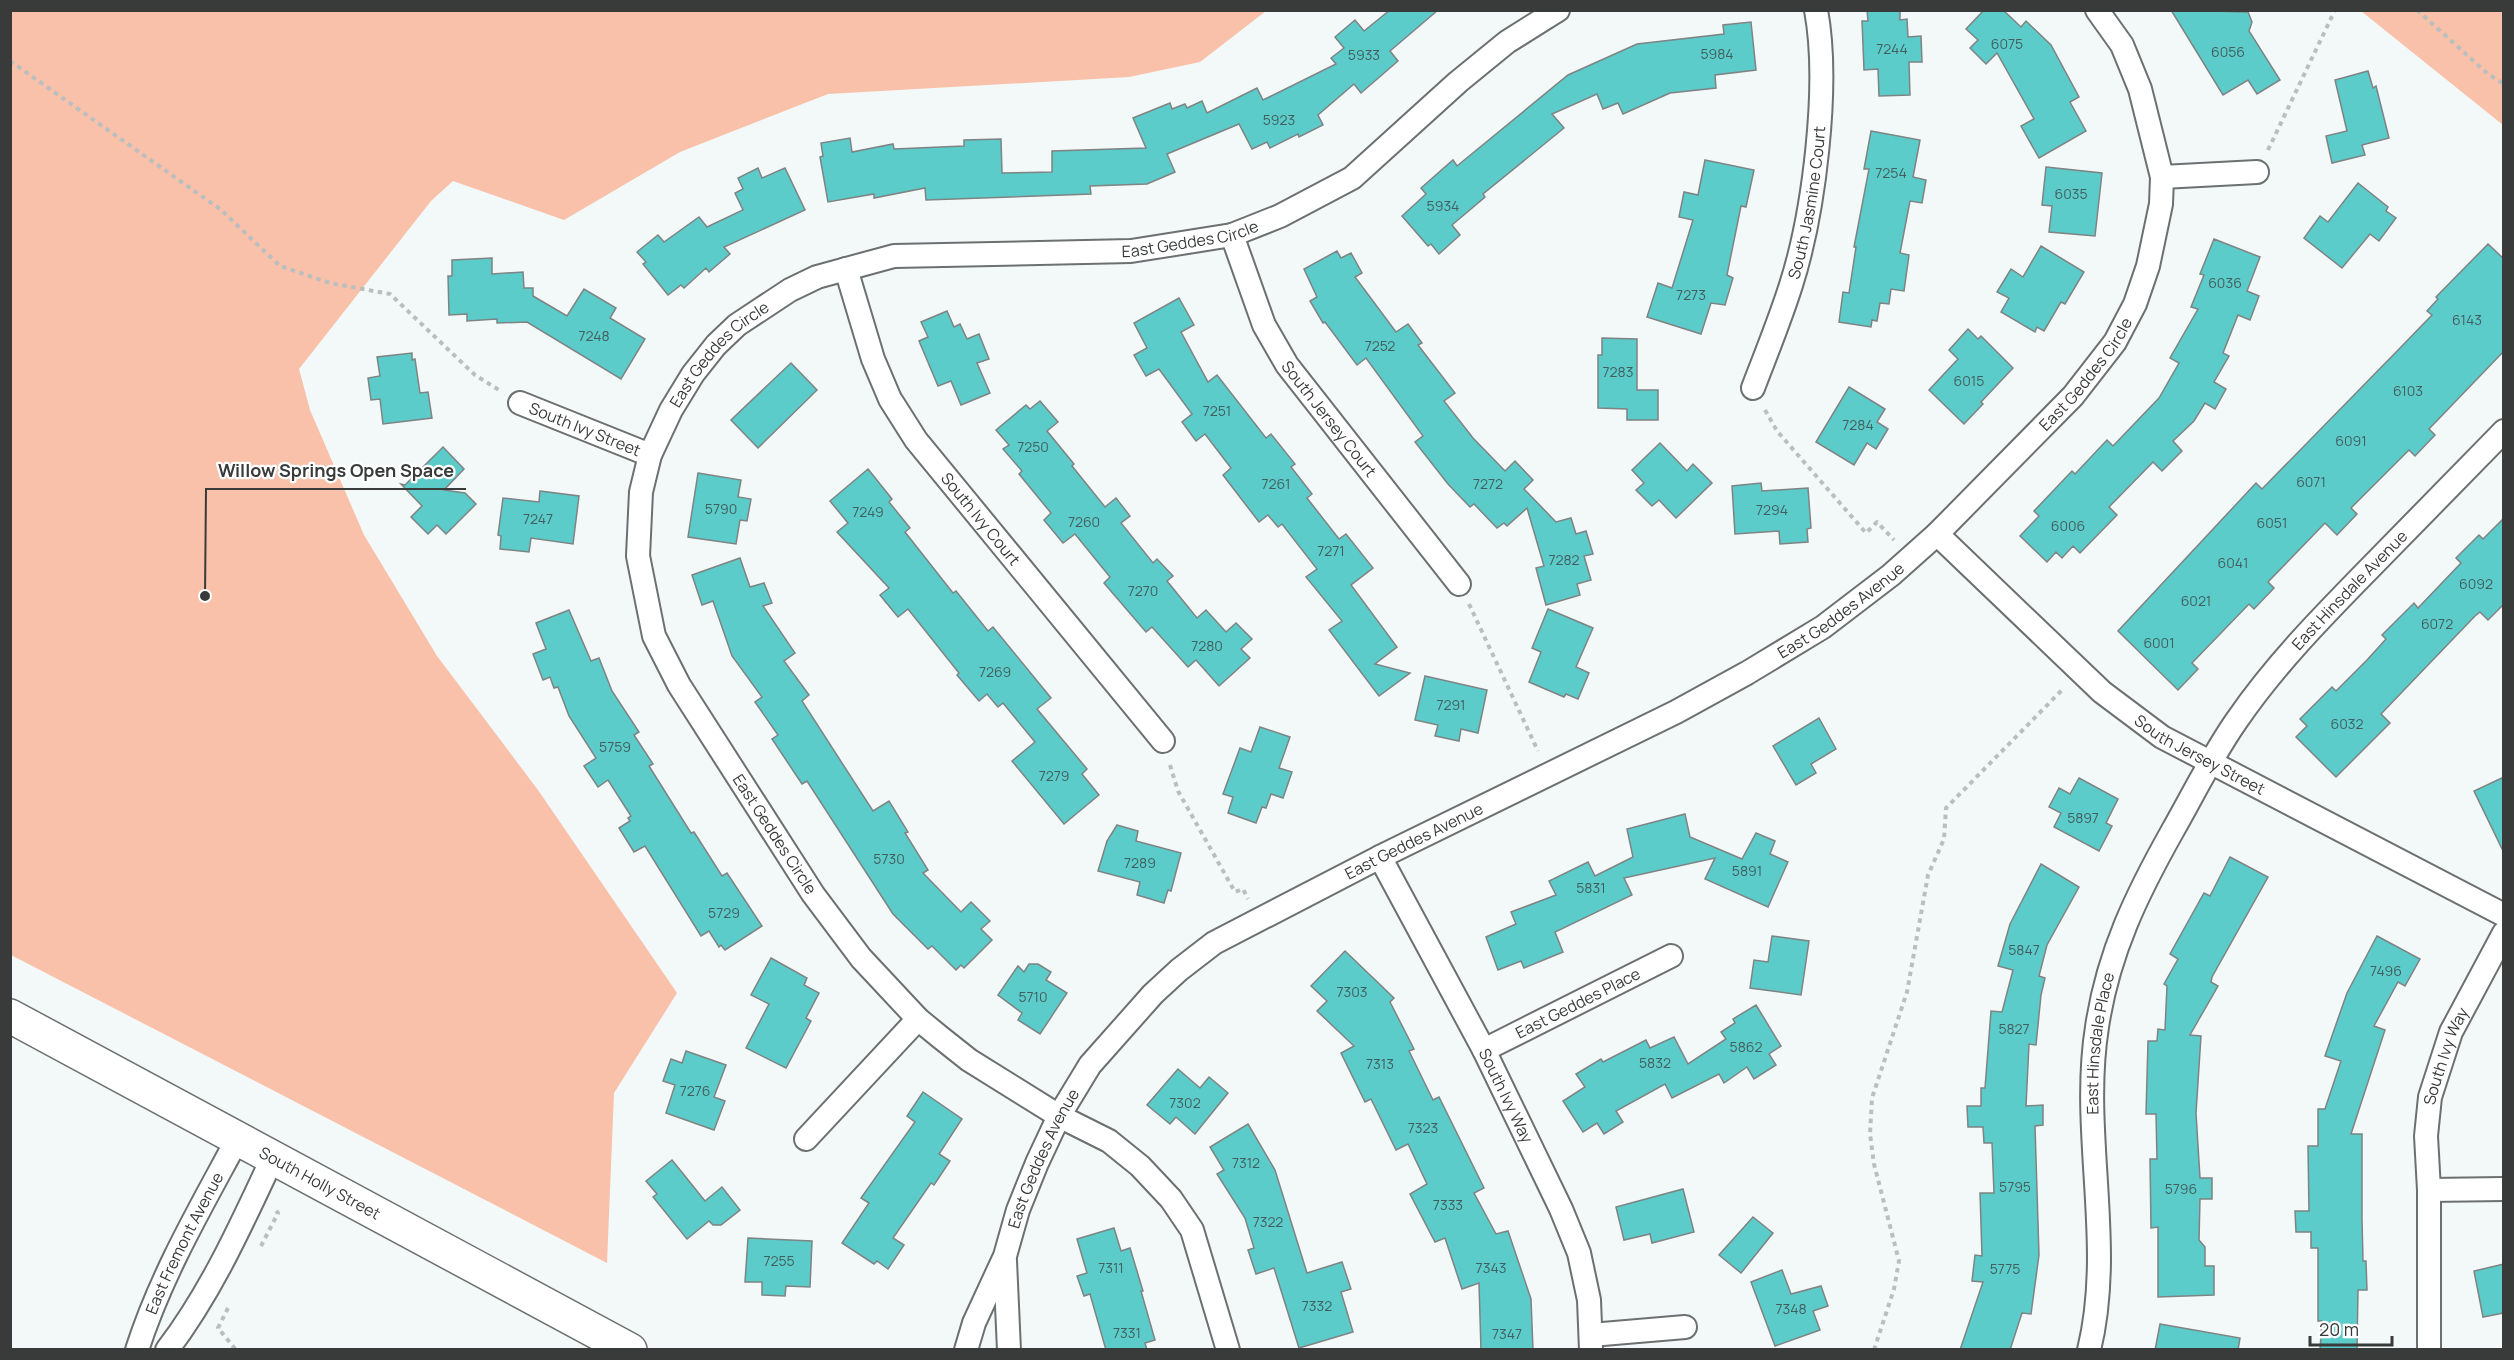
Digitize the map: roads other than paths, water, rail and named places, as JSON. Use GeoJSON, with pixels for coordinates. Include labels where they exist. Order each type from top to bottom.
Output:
{"type":"FeatureCollection","features":[{"type":"Feature","properties":{"kind":"main road","name":"South Holly Street"},"geometry":{"type":"LineString","coordinates":[[10,1016],[630,1350]]}},
{"type":"Feature","properties":{"kind":"street","name":"East Geddes Circle"},"geometry":{"type":"LineString","coordinates":[[1228,1350],[1192,1230],[1171,1198],[1140,1166],[1109,1141],[1059,1116],[969,1060],[918,1019],[861,958],[813,894],[679,685],[654,636],[638,556],[641,492],[650,455],[671,410],[693,374],[716,345],[737,325],[790,290],[817,277],[894,256],[1131,251],[1232,235],[1280,216],[1352,178],[1498,49],[1558,10]]}},
{"type":"Feature","properties":{"kind":"street","name":"South Jasmine Court"},"geometry":{"type":"LineString","coordinates":[[1753,388],[1791,284],[1808,213],[1821,84],[1820,30],[1816,10]]}},
{"type":"Feature","properties":{"kind":"street","name":"East Geddes Circle"},"geometry":{"type":"LineString","coordinates":[[1937,534],[2073,396],[2115,342],[2135,304],[2148,266],[2157,230],[2162,177],[2140,89],[2121,45],[2097,10]]}},
{"type":"Feature","properties":{"kind":"street"},"geometry":{"type":"LineString","coordinates":[[2162,177],[2257,172]]}},
{"type":"Feature","properties":{"kind":"street","name":"South Jersey Court"},"geometry":{"type":"LineString","coordinates":[[1232,235],[1264,325],[1287,365],[1459,584]]}},
{"type":"Feature","properties":{"kind":"street","name":"South Ivy Court"},"geometry":{"type":"LineString","coordinates":[[846,269],[873,359],[890,399],[916,440],[1163,741]]}},
{"type":"Feature","properties":{"kind":"street","name":"South Ivy Street"},"geometry":{"type":"LineString","coordinates":[[520,403],[650,455]]}},
{"type":"Feature","properties":{"kind":"street","name":"East Hinsdale Avenue"},"geometry":{"type":"LineString","coordinates":[[2211,763],[2236,720],[2300,640],[2504,431]]}},
{"type":"Feature","properties":{"kind":"street","name":"East Geddes Avenue"},"geometry":{"type":"LineString","coordinates":[[966,1350],[974,1323],[1005,1256],[1018,1210],[1059,1116],[1090,1065],[1153,994],[1179,970],[1215,943],[1380,857],[1676,712],[1747,673],[1823,627],[1937,534]]}},
{"type":"Feature","properties":{"kind":"street","name":"South Jersey Street"},"geometry":{"type":"LineString","coordinates":[[1937,534],[2102,692],[2162,737],[2504,915]]}},
{"type":"Feature","properties":{"kind":"street","name":"East Hinsdale Place"},"geometry":{"type":"LineString","coordinates":[[2089,1350],[2099,1273],[2092,1073],[2096,1028],[2105,984],[2124,925],[2138,894],[2211,763]]}},
{"type":"Feature","properties":{"kind":"street","name":"South Ivy Way"},"geometry":{"type":"LineString","coordinates":[[1380,857],[1484,1050],[1561,1209],[1579,1253],[1589,1299],[1591,1342]]}},
{"type":"Feature","properties":{"kind":"street","name":"South Ivy Way"},"geometry":{"type":"LineString","coordinates":[[2429,1350],[2429,1190],[2426,1136],[2430,1097],[2451,1032],[2504,933]]}},
{"type":"Feature","properties":{"kind":"street","name":"East Geddes Place"},"geometry":{"type":"LineString","coordinates":[[1484,1050],[1671,956]]}},
{"type":"Feature","properties":{"kind":"street"},"geometry":{"type":"LineString","coordinates":[[806,1139],[918,1019]]}},
{"type":"Feature","properties":{"kind":"street","name":"East Fremont Avenue"},"geometry":{"type":"LineString","coordinates":[[137,1350],[148,1313],[163,1280],[238,1138]]}},
{"type":"Feature","properties":{"kind":"street"},"geometry":{"type":"LineString","coordinates":[[167,1350],[198,1305],[248,1212],[273,1157]]}},
{"type":"Feature","properties":{"kind":"street"},"geometry":{"type":"LineString","coordinates":[[2429,1190],[2504,1190]]}},
{"type":"Feature","properties":{"kind":"street","name":"East Geddes Avenue"},"geometry":{"type":"LineString","coordinates":[[1005,1256],[1009,1350]]}},
{"type":"Feature","properties":{"kind":"street"},"geometry":{"type":"LineString","coordinates":[[1591,1342],[1684,1327]]}},
{"type":"Feature","properties":{"kind":"place","name":"Willow Springs Open Space"},"geometry":{"type":"Point","coordinates":[205,596]}}]}
